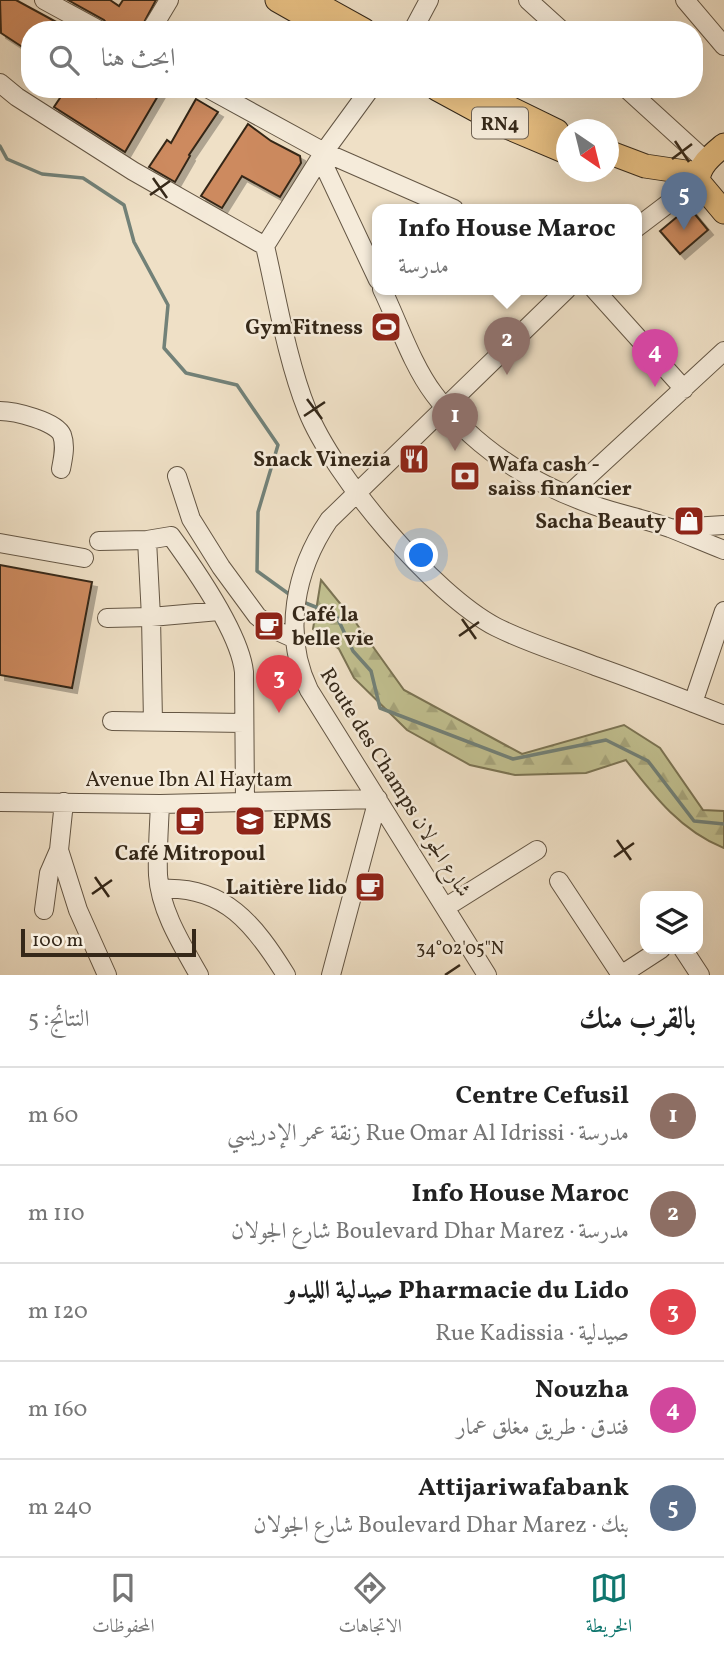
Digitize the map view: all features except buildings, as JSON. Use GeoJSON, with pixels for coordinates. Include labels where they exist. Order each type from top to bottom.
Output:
{"type":"FeatureCollection","features":[{"type":"Feature","properties":{"kind":"main road"},"geometry":{"type":"LineString","coordinates":[[277,0],[314,21]]}},
{"type":"Feature","properties":{"kind":"main road"},"geometry":{"type":"LineString","coordinates":[[310,0],[348,21]]}},
{"type":"Feature","properties":{"kind":"main road","name":"RN4"},"geometry":{"type":"LineString","coordinates":[[454,98],[507,127],[556,148]]}},
{"type":"Feature","properties":{"kind":"main road","name":"RN4"},"geometry":{"type":"LineString","coordinates":[[490,98],[556,130]]}},
{"type":"Feature","properties":{"kind":"main road"},"geometry":{"type":"LineString","coordinates":[[619,171],[660,182],[701,172],[724,145]]}},
{"type":"Feature","properties":{"kind":"main road"},"geometry":{"type":"LineString","coordinates":[[619,156],[645,166],[701,172]]}},
{"type":"Feature","properties":{"kind":"main road"},"geometry":{"type":"LineString","coordinates":[[701,172],[724,212]]}},
{"type":"Feature","properties":{"kind":"street"},"geometry":{"type":"LineString","coordinates":[[44,0],[82,21]]}},
{"type":"Feature","properties":{"kind":"street"},"geometry":{"type":"LineString","coordinates":[[156,21],[169,0]]}},
{"type":"Feature","properties":{"kind":"street"},"geometry":{"type":"LineString","coordinates":[[418,21],[429,0]]}},
{"type":"Feature","properties":{"kind":"street"},"geometry":{"type":"LineString","coordinates":[[528,0],[551,21]]}},
{"type":"Feature","properties":{"kind":"street"},"geometry":{"type":"LineString","coordinates":[[685,0],[703,21]]}},
{"type":"Feature","properties":{"kind":"street"},"geometry":{"type":"LineString","coordinates":[[703,21],[724,46]]}},
{"type":"Feature","properties":{"kind":"street"},"geometry":{"type":"LineString","coordinates":[[0,83],[21,97]]}},
{"type":"Feature","properties":{"kind":"street"},"geometry":{"type":"LineString","coordinates":[[23,98],[133,171],[265,246],[306,408],[319,439],[396,540],[430,576],[477,615],[519,637],[724,715]]}},
{"type":"Feature","properties":{"kind":"street"},"geometry":{"type":"LineString","coordinates":[[224,98],[322,155],[442,204]]}},
{"type":"Feature","properties":{"kind":"street"},"geometry":{"type":"LineString","coordinates":[[265,246],[322,155],[363,98]]}},
{"type":"Feature","properties":{"kind":"street"},"geometry":{"type":"LineString","coordinates":[[634,98],[701,172],[642,224]]}},
{"type":"Feature","properties":{"kind":"street"},"geometry":{"type":"LineString","coordinates":[[322,155],[372,268]]}},
{"type":"Feature","properties":{"kind":"street"},"geometry":{"type":"LineString","coordinates":[[385,295],[424,378],[445,407],[484,445],[512,467],[568,495],[669,528],[724,550]]}},
{"type":"Feature","properties":{"kind":"street","name":"Route des Champs شارع الجولان"},"geometry":{"type":"LineString","coordinates":[[487,975],[309,690],[297,660],[296,602],[305,564],[329,520],[561,295]]}},
{"type":"Feature","properties":{"kind":"street"},"geometry":{"type":"LineString","coordinates":[[599,295],[684,389]]}},
{"type":"Feature","properties":{"kind":"street"},"geometry":{"type":"LineString","coordinates":[[568,495],[684,389],[720,362]]}},
{"type":"Feature","properties":{"kind":"street"},"geometry":{"type":"LineString","coordinates":[[0,411],[47,422],[57,428],[62,435],[64,452],[61,469]]}},
{"type":"Feature","properties":{"kind":"street"},"geometry":{"type":"LineString","coordinates":[[177,476],[191,519],[221,567],[257,616],[273,629],[295,633]]}},
{"type":"Feature","properties":{"kind":"street"},"geometry":{"type":"LineString","coordinates":[[669,528],[724,525]]}},
{"type":"Feature","properties":{"kind":"street"},"geometry":{"type":"LineString","coordinates":[[99,541],[147,540],[172,536],[232,631],[243,658],[245,802]]}},
{"type":"Feature","properties":{"kind":"street"},"geometry":{"type":"LineString","coordinates":[[147,540],[153,722]]}},
{"type":"Feature","properties":{"kind":"street"},"geometry":{"type":"LineString","coordinates":[[0,543],[84,558]]}},
{"type":"Feature","properties":{"kind":"street"},"geometry":{"type":"LineString","coordinates":[[107,618],[219,611]]}},
{"type":"Feature","properties":{"kind":"street"},"geometry":{"type":"LineString","coordinates":[[693,703],[724,611]]}},
{"type":"Feature","properties":{"kind":"street"},"geometry":{"type":"LineString","coordinates":[[113,721],[244,723]]}},
{"type":"Feature","properties":{"kind":"street"},"geometry":{"type":"LineString","coordinates":[[331,975],[378,799]]}},
{"type":"Feature","properties":{"kind":"street","name":"Avenue Ibn Al Haytam"},"geometry":{"type":"LineString","coordinates":[[0,802],[160,804],[378,799]]}},
{"type":"Feature","properties":{"kind":"street"},"geometry":{"type":"LineString","coordinates":[[44,910],[49,873],[58,850],[64,802]]}},
{"type":"Feature","properties":{"kind":"street"},"geometry":{"type":"LineString","coordinates":[[160,804],[160,889],[170,917],[199,975]]}},
{"type":"Feature","properties":{"kind":"street"},"geometry":{"type":"LineString","coordinates":[[58,850],[78,910],[107,975]]}},
{"type":"Feature","properties":{"kind":"street"},"geometry":{"type":"LineString","coordinates":[[446,907],[537,850]]}},
{"type":"Feature","properties":{"kind":"street"},"geometry":{"type":"LineString","coordinates":[[559,881],[621,975],[653,954]]}},
{"type":"Feature","properties":{"kind":"street"},"geometry":{"type":"LineString","coordinates":[[160,889],[181,887],[200,891],[234,910],[254,928],[286,975]]}},
{"type":"Feature","properties":{"kind":"street"},"geometry":{"type":"LineString","coordinates":[[686,954],[701,975]]}},
{"type":"Feature","properties":{"kind":"green space"},"geometry":{"type":"Polygon","coordinates":[[[321,580],[404,690],[522,754],[624,725],[660,748],[703,810],[724,811],[724,848],[681,822],[626,760],[586,773],[515,775],[470,765],[407,730],[354,678],[339,649],[313,629],[321,580]]]}},
{"type":"Feature","properties":{"kind":"waterway"},"geometry":{"type":"LineString","coordinates":[[0,146],[7,159],[42,174],[83,178],[124,205],[134,242],[168,305],[164,348],[186,373],[237,385],[278,445],[258,512],[257,571],[293,597]]}},
{"type":"Feature","properties":{"kind":"waterway"},"geometry":{"type":"LineString","coordinates":[[303,602],[336,615],[353,651],[371,671],[380,708],[513,759],[606,740],[648,761],[694,821],[724,824]]}},
{"type":"Feature","properties":{"kind":"place","name":"Attijariwafabank"},"geometry":{"type":"Point","coordinates":[684,230]}},
{"type":"Feature","properties":{"kind":"place","name":"GymFitness"},"geometry":{"type":"Point","coordinates":[386,327]}},
{"type":"Feature","properties":{"kind":"place","name":"Info House Maroc"},"geometry":{"type":"Point","coordinates":[507,375]}},
{"type":"Feature","properties":{"kind":"place","name":"Nouzha"},"geometry":{"type":"Point","coordinates":[655,387]}},
{"type":"Feature","properties":{"kind":"place","name":"Centre Cefusil"},"geometry":{"type":"Point","coordinates":[455,451]}},
{"type":"Feature","properties":{"kind":"place","name":"Snack Vinezia"},"geometry":{"type":"Point","coordinates":[414,459]}},
{"type":"Feature","properties":{"kind":"place","name":"Wafa cash - saiss financier"},"geometry":{"type":"Point","coordinates":[465,476]}},
{"type":"Feature","properties":{"kind":"place","name":"Sacha Beauty"},"geometry":{"type":"Point","coordinates":[689,521]}},
{"type":"Feature","properties":{"kind":"place","name":"Café la belle vie"},"geometry":{"type":"Point","coordinates":[269,626]}},
{"type":"Feature","properties":{"kind":"place","name":"Pharmacie du Lido صيدلية الليدو"},"geometry":{"type":"Point","coordinates":[279,713]}},
{"type":"Feature","properties":{"kind":"place","name":"Café Mitropoul"},"geometry":{"type":"Point","coordinates":[190,821]}},
{"type":"Feature","properties":{"kind":"place","name":"EPMS"},"geometry":{"type":"Point","coordinates":[250,821]}},
{"type":"Feature","properties":{"kind":"place","name":"Laitière lido"},"geometry":{"type":"Point","coordinates":[370,887]}}]}
